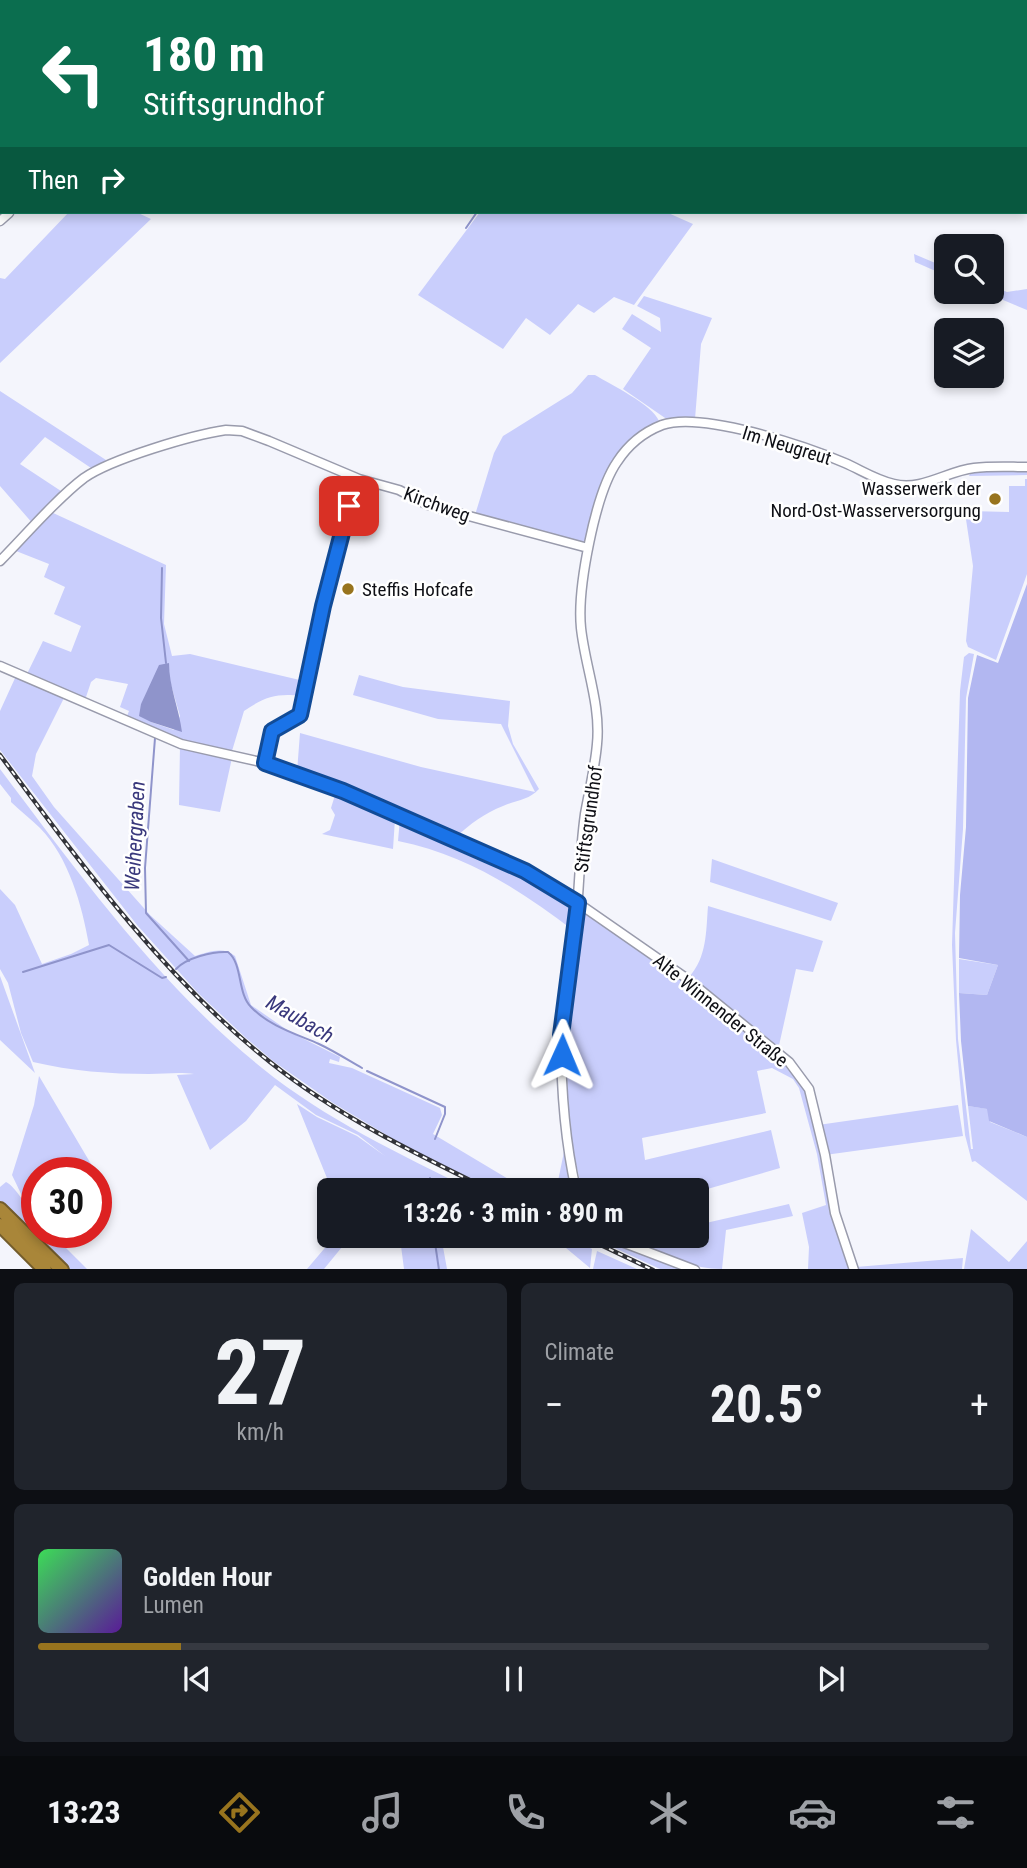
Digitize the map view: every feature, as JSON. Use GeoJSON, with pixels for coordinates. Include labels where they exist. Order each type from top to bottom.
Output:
{"type":"FeatureCollection","features":[{"type":"Feature","properties":{"kind":"highway"},"geometry":{"type":"LineString","coordinates":[[0,1209],[62,1269]]}},
{"type":"Feature","properties":{"kind":"highway"},"geometry":{"type":"LineString","coordinates":[[0,1225],[45,1269]]}},
{"type":"Feature","properties":{"kind":"street","name":"Im Neugreut"},"geometry":{"type":"LineString","coordinates":[[666,424],[692,422],[725,426],[814,451],[845,462],[878,479],[904,486],[917,485],[972,468],[1027,467]]}},
{"type":"Feature","properties":{"kind":"street","name":"Stiftsgrundhof"},"geometry":{"type":"LineString","coordinates":[[0,666],[181,744],[265,763],[343,791],[514,865],[578,903],[585,813],[598,740],[596,710],[581,627],[581,594],[588,548],[602,496],[616,462],[639,439],[666,424]]}},
{"type":"Feature","properties":{"kind":"street","name":"Kirchweg"},"geometry":{"type":"LineString","coordinates":[[0,561],[65,495],[85,478],[106,466],[213,432],[242,431],[359,479],[399,490],[428,505],[588,548]]}},
{"type":"Feature","properties":{"kind":"street"},"geometry":{"type":"LineString","coordinates":[[265,763],[272,731],[300,715],[323,606],[344,524],[359,479]]}},
{"type":"Feature","properties":{"kind":"street"},"geometry":{"type":"LineString","coordinates":[[574,1178],[568,1140],[561,1035],[578,903]]}},
{"type":"Feature","properties":{"kind":"street","name":"Alte Winnender Straße"},"geometry":{"type":"LineString","coordinates":[[578,903],[686,978],[789,1062],[809,1089],[835,1213],[855,1269]]}},
{"type":"Feature","properties":{"kind":"street"},"geometry":{"type":"LineString","coordinates":[[638,1248],[695,1269]]}},
{"type":"Feature","properties":{"kind":"shaded area"},"geometry":{"type":"Polygon","coordinates":[[[67,214],[140,214],[151,219],[0,363],[0,278],[5,279],[67,214]]]}},
{"type":"Feature","properties":{"kind":"shaded area"},"geometry":{"type":"Polygon","coordinates":[[[479,214],[670,214],[693,224],[634,305],[614,297],[594,313],[578,304],[550,335],[526,318],[503,349],[418,295],[479,214]]]}},
{"type":"Feature","properties":{"kind":"shaded area"},"geometry":{"type":"Polygon","coordinates":[[[914,254],[934,262],[934,270],[915,262],[914,254]]]}},
{"type":"Feature","properties":{"kind":"shaded area"},"geometry":{"type":"Polygon","coordinates":[[[1027,289],[1027,310],[1004,300],[1004,291],[1027,289]]]}},
{"type":"Feature","properties":{"kind":"shaded area"},"geometry":{"type":"Polygon","coordinates":[[[644,296],[712,318],[701,344],[695,419],[668,420],[623,389],[651,348],[622,329],[632,314],[661,332],[660,318],[637,306],[644,296]]]}},
{"type":"Feature","properties":{"kind":"shaded area"},"geometry":{"type":"Polygon","coordinates":[[[588,375],[595,375],[630,395],[649,408],[659,421],[621,453],[588,541],[584,543],[475,515],[494,453],[503,436],[572,393],[588,375]]]}},
{"type":"Feature","properties":{"kind":"shaded area"},"geometry":{"type":"Polygon","coordinates":[[[0,391],[106,460],[94,470],[45,437],[20,464],[64,493],[34,525],[0,486],[0,391]]]}},
{"type":"Feature","properties":{"kind":"shaded area"},"geometry":{"type":"Polygon","coordinates":[[[1027,471],[1027,475],[969,476],[971,472],[1027,471]]]}},
{"type":"Feature","properties":{"kind":"shaded area"},"geometry":{"type":"Polygon","coordinates":[[[1025,479],[1027,574],[996,660],[968,647],[966,641],[973,566],[964,506],[969,511],[1009,512],[1009,486],[1025,486],[1025,479]]]}},
{"type":"Feature","properties":{"kind":"shaded area"},"geometry":{"type":"Polygon","coordinates":[[[51,512],[166,565],[164,624],[172,656],[190,654],[304,681],[301,696],[271,697],[244,711],[232,751],[189,741],[187,744],[127,716],[129,711],[120,707],[128,684],[96,678],[91,682],[85,700],[26,676],[43,641],[71,652],[81,626],[54,614],[65,587],[44,577],[49,564],[16,551],[51,512]],[[169,663],[148,690],[141,705],[151,722],[174,730],[180,716],[169,678],[169,663]]]}},
{"type":"Feature","properties":{"kind":"shaded area"},"geometry":{"type":"Polygon","coordinates":[[[1027,584],[1027,1137],[989,1121],[987,1109],[968,1106],[959,993],[987,995],[998,965],[959,958],[960,895],[966,827],[968,698],[977,655],[998,663],[1027,584]]]}},
{"type":"Feature","properties":{"kind":"shaded area"},"geometry":{"type":"Polygon","coordinates":[[[969,653],[974,654],[966,698],[963,829],[955,933],[958,1039],[971,1149],[968,1106],[988,1109],[990,1122],[1027,1137],[1027,1201],[975,1161],[972,1162],[965,1135],[956,1040],[952,945],[960,691],[964,657],[969,653]]]}},
{"type":"Feature","properties":{"kind":"shaded area"},"geometry":{"type":"Polygon","coordinates":[[[169,663],[182,732],[139,716],[141,704],[159,665],[169,663]]]}},
{"type":"Feature","properties":{"kind":"shaded area"},"geometry":{"type":"Polygon","coordinates":[[[359,675],[403,687],[510,701],[508,726],[513,744],[539,789],[535,793],[527,798],[484,815],[456,837],[297,772],[300,733],[421,767],[535,792],[501,724],[438,719],[353,695],[359,675]]]}},
{"type":"Feature","properties":{"kind":"shaded area"},"geometry":{"type":"Polygon","coordinates":[[[16,676],[64,698],[36,754],[32,776],[54,807],[150,915],[195,956],[226,951],[235,956],[251,1005],[290,1032],[340,1057],[339,1062],[330,1059],[329,1063],[352,1068],[440,1108],[442,1115],[433,1134],[507,1178],[470,1178],[405,1146],[333,1103],[273,1061],[246,1038],[198,993],[137,925],[0,750],[0,711],[16,676]]]}},
{"type":"Feature","properties":{"kind":"shaded area"},"geometry":{"type":"Polygon","coordinates":[[[180,746],[232,758],[220,812],[179,805],[180,746]]]}},
{"type":"Feature","properties":{"kind":"shaded area"},"geometry":{"type":"Polygon","coordinates":[[[0,769],[122,927],[188,1001],[224,1035],[262,1068],[311,1104],[448,1178],[327,1178],[297,1104],[317,1117],[357,1136],[385,1156],[358,1135],[316,1115],[275,1085],[246,1121],[210,1150],[177,1075],[194,1074],[105,1073],[33,1062],[21,1033],[8,983],[0,969],[0,889],[15,905],[42,964],[89,945],[78,898],[59,853],[40,828],[11,802],[0,784],[0,769]]]}},
{"type":"Feature","properties":{"kind":"shaded area"},"geometry":{"type":"Polygon","coordinates":[[[336,792],[392,815],[395,819],[393,849],[322,834],[330,830],[335,815],[331,808],[336,792]]]}},
{"type":"Feature","properties":{"kind":"shaded area"},"geometry":{"type":"Polygon","coordinates":[[[400,818],[553,888],[575,906],[574,931],[533,901],[491,876],[447,855],[398,841],[400,818]]]}},
{"type":"Feature","properties":{"kind":"shaded area"},"geometry":{"type":"Polygon","coordinates":[[[712,859],[838,903],[831,921],[710,882],[712,859]]]}},
{"type":"Feature","properties":{"kind":"shaded area"},"geometry":{"type":"Polygon","coordinates":[[[708,906],[823,941],[813,972],[796,969],[778,1050],[689,977],[702,953],[708,906]]]}},
{"type":"Feature","properties":{"kind":"shaded area"},"geometry":{"type":"Polygon","coordinates":[[[581,910],[712,1000],[773,1051],[807,1090],[850,1269],[808,1269],[809,1247],[802,1213],[826,1205],[817,1154],[799,1088],[793,1079],[772,1068],[757,1071],[766,1113],[642,1138],[645,1160],[771,1130],[780,1168],[709,1189],[709,1178],[579,1178],[570,1137],[565,1036],[581,910]]]}},
{"type":"Feature","properties":{"kind":"shaded area"},"geometry":{"type":"Polygon","coordinates":[[[959,959],[998,965],[987,995],[959,993],[959,959]]]}},
{"type":"Feature","properties":{"kind":"shaded area"},"geometry":{"type":"Polygon","coordinates":[[[0,976],[35,1073],[0,1040],[0,976]]]}},
{"type":"Feature","properties":{"kind":"shaded area"},"geometry":{"type":"Polygon","coordinates":[[[39,1076],[87,1157],[21,1157],[21,1194],[12,1175],[34,1105],[39,1076]]]}},
{"type":"Feature","properties":{"kind":"shaded area"},"geometry":{"type":"Polygon","coordinates":[[[958,1105],[963,1136],[825,1155],[818,1125],[958,1105]]]}},
{"type":"Feature","properties":{"kind":"shaded area"},"geometry":{"type":"Polygon","coordinates":[[[566,1142],[573,1178],[559,1178],[566,1142]]]}},
{"type":"Feature","properties":{"kind":"shaded area"},"geometry":{"type":"Polygon","coordinates":[[[6,1182],[10,1184],[21,1198],[21,1222],[0,1202],[0,1187],[6,1182]]]}},
{"type":"Feature","properties":{"kind":"shaded area"},"geometry":{"type":"Polygon","coordinates":[[[789,1204],[793,1216],[726,1230],[722,1269],[681,1262],[643,1248],[709,1248],[709,1222],[789,1204]]]}},
{"type":"Feature","properties":{"kind":"shaded area"},"geometry":{"type":"Polygon","coordinates":[[[971,1229],[1009,1262],[1027,1241],[1027,1269],[964,1269],[971,1229]]]}},
{"type":"Feature","properties":{"kind":"shaded area"},"geometry":{"type":"Polygon","coordinates":[[[47,1248],[66,1248],[87,1269],[69,1269],[47,1248]]]}},
{"type":"Feature","properties":{"kind":"shaded area"},"geometry":{"type":"Polygon","coordinates":[[[325,1248],[341,1248],[324,1269],[307,1269],[325,1248]]]}},
{"type":"Feature","properties":{"kind":"shaded area"},"geometry":{"type":"Polygon","coordinates":[[[401,1248],[443,1248],[447,1269],[404,1269],[401,1248]]]}},
{"type":"Feature","properties":{"kind":"shaded area"},"geometry":{"type":"Polygon","coordinates":[[[566,1248],[592,1249],[590,1268],[566,1248]]]}},
{"type":"Feature","properties":{"kind":"shaded area"},"geometry":{"type":"Polygon","coordinates":[[[615,1248],[628,1248],[681,1269],[660,1269],[615,1248]]]}},
{"type":"Feature","properties":{"kind":"shaded area"},"geometry":{"type":"Polygon","coordinates":[[[597,1251],[637,1269],[593,1269],[597,1251]]]}},
{"type":"Feature","properties":{"kind":"shaded area"},"geometry":{"type":"Polygon","coordinates":[[[963,1258],[962,1269],[856,1267],[963,1258]]]}},
{"type":"Feature","properties":{"kind":"waterway"},"geometry":{"type":"LineString","coordinates":[[466,228],[476,214]]}},
{"type":"Feature","properties":{"kind":"waterway","name":"Weihergraben"},"geometry":{"type":"LineString","coordinates":[[162,568],[161,618],[166,663]]}},
{"type":"Feature","properties":{"kind":"waterway","name":"Weihergraben"},"geometry":{"type":"LineString","coordinates":[[155,738],[145,868],[146,913],[189,961]]}},
{"type":"Feature","properties":{"kind":"waterway","name":"Maubach"},"geometry":{"type":"LineString","coordinates":[[23,972],[109,945],[162,978],[166,977]]}},
{"type":"Feature","properties":{"kind":"waterway","name":"Maubach"},"geometry":{"type":"LineString","coordinates":[[176,969],[200,956],[228,952],[236,964],[247,1001],[258,1014],[362,1068]]}},
{"type":"Feature","properties":{"kind":"waterway","name":"Maubach"},"geometry":{"type":"LineString","coordinates":[[367,1071],[445,1107],[435,1139]]}},
{"type":"Feature","properties":{"kind":"waterway","name":"Maubach"},"geometry":{"type":"LineString","coordinates":[[436,1248],[439,1269]]}},
{"type":"Feature","properties":{"kind":"railway"},"geometry":{"type":"LineString","coordinates":[[0,755],[125,918],[194,994],[231,1029],[270,1062],[322,1099],[404,1147],[466,1178]]}},
{"type":"Feature","properties":{"kind":"railway"},"geometry":{"type":"LineString","coordinates":[[607,1248],[651,1269]]}},
{"type":"Feature","properties":{"kind":"place","name":"Wasserwerk der Nord-Ost-Wasserversorgung"},"geometry":{"type":"Point","coordinates":[995,499]}},
{"type":"Feature","properties":{"kind":"place","name":"Steffis Hofcafe"},"geometry":{"type":"Point","coordinates":[348,589]}},
{"type":"Feature","properties":{"kind":"route"},"geometry":{"type":"LineString","coordinates":[[349,506],[310,660],[300,715],[272,731],[265,763],[343,791],[525,871],[578,903],[561,1035],[562,1055]]}}]}
